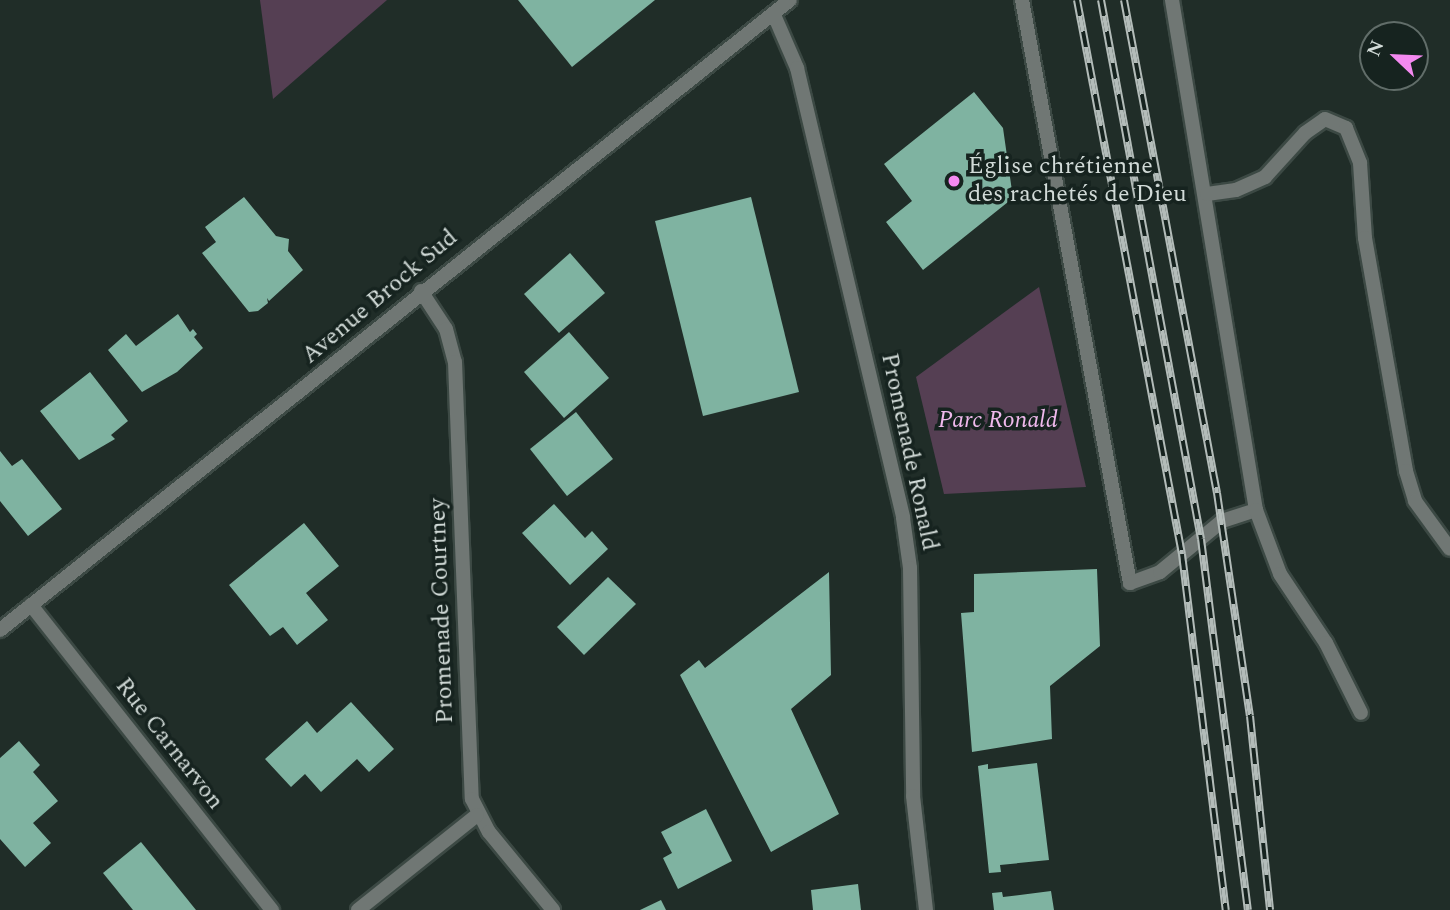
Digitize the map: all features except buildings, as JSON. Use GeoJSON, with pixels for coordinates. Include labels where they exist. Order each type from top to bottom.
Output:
{"type":"FeatureCollection","features":[{"type":"Feature","properties":{"kind":"street","name":"Avenue Brock Sud"},"geometry":{"type":"LineString","coordinates":[[0,630],[400,315],[421,291],[487,239],[510,226],[790,0]]}},
{"type":"Feature","properties":{"kind":"street"},"geometry":{"type":"LineString","coordinates":[[1022,0],[1130,583],[1160,572],[1222,521],[1256,510]]}},
{"type":"Feature","properties":{"kind":"street"},"geometry":{"type":"LineString","coordinates":[[1172,0],[1207,194],[1256,510],[1280,574],[1326,643],[1361,713]]}},
{"type":"Feature","properties":{"kind":"street","name":"Promenade Ronald"},"geometry":{"type":"LineString","coordinates":[[774,15],[797,68],[903,518],[910,568],[913,796],[926,910]]}},
{"type":"Feature","properties":{"kind":"street"},"geometry":{"type":"LineString","coordinates":[[1207,194],[1236,190],[1265,177],[1305,133],[1325,119],[1346,128],[1360,163],[1365,238],[1406,471],[1415,500],[1450,550]]}},
{"type":"Feature","properties":{"kind":"street","name":"Promenade Courtney"},"geometry":{"type":"LineString","coordinates":[[421,291],[446,329],[455,362],[470,784],[477,815],[553,910]]}},
{"type":"Feature","properties":{"kind":"street","name":"Rue Carnarvon"},"geometry":{"type":"LineString","coordinates":[[31,605],[272,910]]}},
{"type":"Feature","properties":{"kind":"street"},"geometry":{"type":"LineString","coordinates":[[358,910],[477,815]]}},
{"type":"Feature","properties":{"kind":"green space"},"geometry":{"type":"Polygon","coordinates":[[[260,0],[387,0],[273,99],[260,0]]]}},
{"type":"Feature","properties":{"kind":"green space","name":"Parc Ronald"},"geometry":{"type":"Polygon","coordinates":[[[1039,287],[1086,487],[944,494],[916,377],[1039,287]]]}},
{"type":"Feature","properties":{"kind":"railway"},"geometry":{"type":"LineString","coordinates":[[1077,0],[1182,554],[1226,910]]}},
{"type":"Feature","properties":{"kind":"railway"},"geometry":{"type":"LineString","coordinates":[[1101,0],[1201,539],[1248,910]]}},
{"type":"Feature","properties":{"kind":"railway"},"geometry":{"type":"LineString","coordinates":[[1124,0],[1217,493],[1250,716],[1270,910]]}},
{"type":"Feature","properties":{"kind":"place","name":"Église chrétienne des rachetés de Dieu"},"geometry":{"type":"Point","coordinates":[954,181]}}]}
